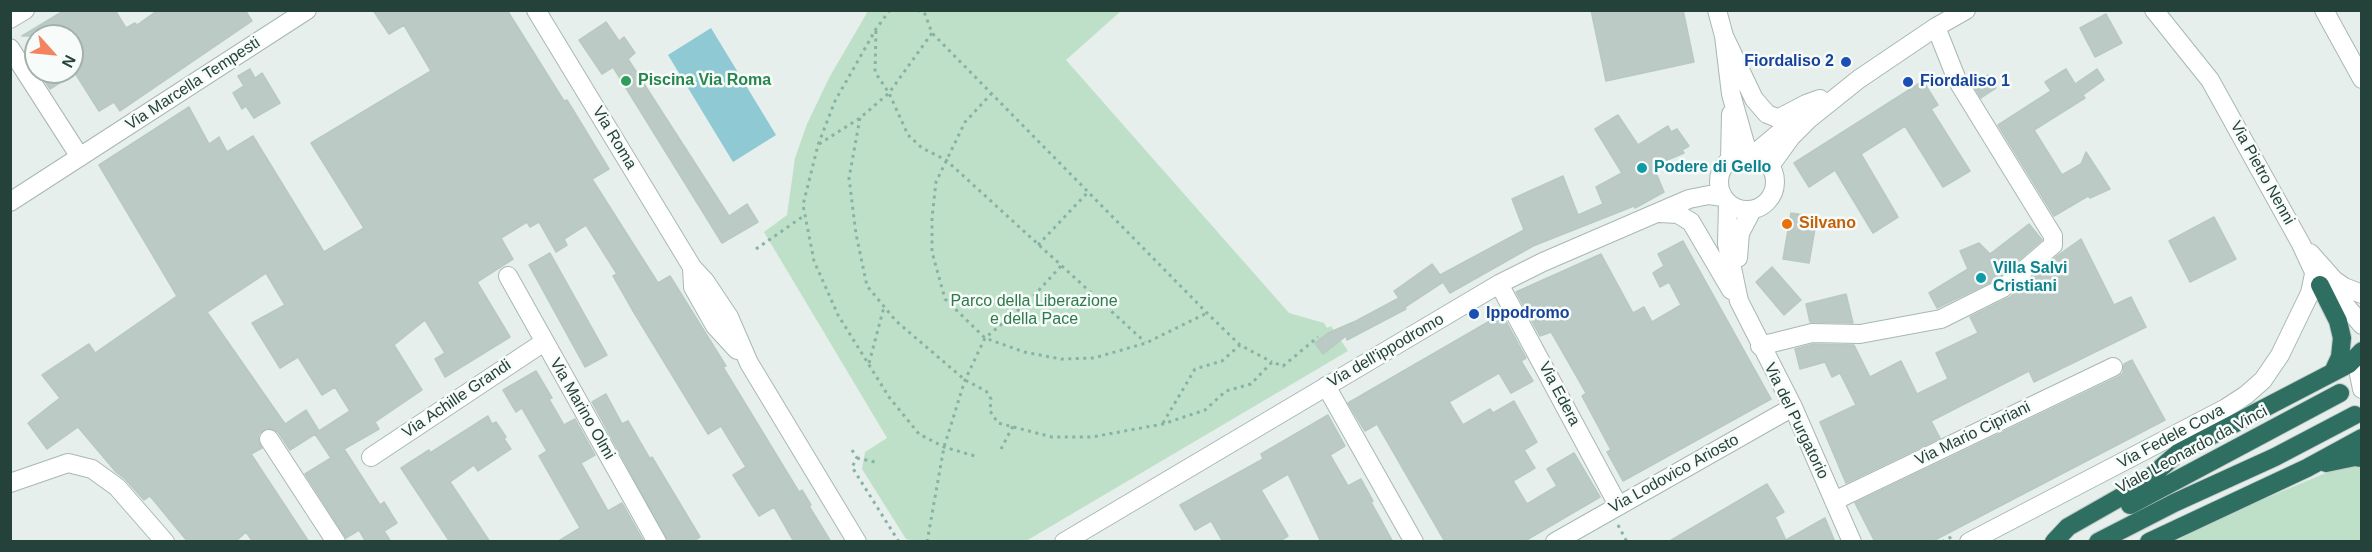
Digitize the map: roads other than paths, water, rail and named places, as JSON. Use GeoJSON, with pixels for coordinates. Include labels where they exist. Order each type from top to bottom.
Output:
{"type":"FeatureCollection","features":[{"type":"Feature","properties":{"kind":"highway"},"geometry":{"type":"LineString","coordinates":[[2317,280],[2341,330],[2340,357],[2332,372]]}},
{"type":"Feature","properties":{"kind":"highway"},"geometry":{"type":"LineString","coordinates":[[2054,542],[2068,527],[2140,486],[2178,453],[2349,364],[2361,352]]}},
{"type":"Feature","properties":{"kind":"highway","name":"Viale Leonardo da Vinci"},"geometry":{"type":"LineString","coordinates":[[2062,542],[2340,393]]}},
{"type":"Feature","properties":{"kind":"highway"},"geometry":{"type":"LineString","coordinates":[[2098,542],[2174,503],[2275,457],[2355,415]]}},
{"type":"Feature","properties":{"kind":"highway"},"geometry":{"type":"LineString","coordinates":[[2149,542],[2307,468],[2361,438]]}},
{"type":"Feature","properties":{"kind":"highway"},"geometry":{"type":"LineString","coordinates":[[2307,468],[2355,457],[2361,458]]}},
{"type":"Feature","properties":{"kind":"street"},"geometry":{"type":"LineString","coordinates":[[10,19],[25,10]]}},
{"type":"Feature","properties":{"kind":"street","name":"Via Marcella Tempesti"},"geometry":{"type":"LineString","coordinates":[[10,202],[307,10]]}},
{"type":"Feature","properties":{"kind":"street","name":"Via Roma"},"geometry":{"type":"LineString","coordinates":[[536,10],[692,267],[693,287],[705,310],[715,326],[749,363],[857,542]]}},
{"type":"Feature","properties":{"kind":"street"},"geometry":{"type":"LineString","coordinates":[[1717,10],[1724,36],[1731,94],[1751,155]]}},
{"type":"Feature","properties":{"kind":"street"},"geometry":{"type":"LineString","coordinates":[[1751,155],[1760,157],[1770,166],[1799,129],[1859,79],[1936,27],[1966,10]]}},
{"type":"Feature","properties":{"kind":"street","name":"Via Pietro Nenni"},"geometry":{"type":"LineString","coordinates":[[2143,10],[2198,80],[2221,103]]}},
{"type":"Feature","properties":{"kind":"street","name":"Via Pietro Nenni"},"geometry":{"type":"LineString","coordinates":[[2154,10],[2205,73],[2221,103],[2236,124],[2301,244],[2317,280],[2346,306],[2361,325]]}},
{"type":"Feature","properties":{"kind":"street"},"geometry":{"type":"LineString","coordinates":[[2324,10],[2361,79]]}},
{"type":"Feature","properties":{"kind":"street"},"geometry":{"type":"LineString","coordinates":[[1760,346],[1812,333],[1860,334],[1941,319],[2003,288],[2053,245],[2053,236],[1957,80],[1936,27]]}},
{"type":"Feature","properties":{"kind":"street"},"geometry":{"type":"LineString","coordinates":[[1724,36],[1754,99],[1767,114],[1777,118],[1859,79]]}},
{"type":"Feature","properties":{"kind":"street"},"geometry":{"type":"LineString","coordinates":[[10,48],[80,157]]}},
{"type":"Feature","properties":{"kind":"street","name":"Via del Purgatorio"},"geometry":{"type":"LineString","coordinates":[[1731,94],[1730,160],[1719,181],[1725,200],[1727,244],[1738,301],[1793,407],[1852,542]]}},
{"type":"Feature","properties":{"kind":"street"},"geometry":{"type":"LineString","coordinates":[[1730,160],[1751,155],[1820,99]]}},
{"type":"Feature","properties":{"kind":"street","name":"Via del Purgatorio"},"geometry":{"type":"LineString","coordinates":[[1738,301],[1738,240],[1743,225],[1752,210],[1766,203],[1774,190],[1775,182],[1770,166]]}},
{"type":"Feature","properties":{"kind":"street","name":"Via dell'ippodromo"},"geometry":{"type":"LineString","coordinates":[[1064,542],[1500,284],[1553,257],[1695,197],[1709,195],[1725,200]]}},
{"type":"Feature","properties":{"kind":"street"},"geometry":{"type":"LineString","coordinates":[[1725,200],[1735,208],[1752,210]]}},
{"type":"Feature","properties":{"kind":"street"},"geometry":{"type":"LineString","coordinates":[[1656,213],[1678,214],[1691,222],[1738,301]]}},
{"type":"Feature","properties":{"kind":"street","name":"Via Pietro Nenni"},"geometry":{"type":"LineString","coordinates":[[2301,244],[2334,280],[2361,294]]}},
{"type":"Feature","properties":{"kind":"street","name":"Via Marino Olmi"},"geometry":{"type":"LineString","coordinates":[[508,276],[657,542]]}},
{"type":"Feature","properties":{"kind":"street","name":"Via Fedele Cova"},"geometry":{"type":"LineString","coordinates":[[1961,539],[2226,408],[2246,395],[2263,380],[2280,355],[2317,280]]}},
{"type":"Feature","properties":{"kind":"street","name":"Via Edera"},"geometry":{"type":"LineString","coordinates":[[1500,284],[1616,512]]}},
{"type":"Feature","properties":{"kind":"street","name":"Via Achille Grandi"},"geometry":{"type":"LineString","coordinates":[[371,457],[544,342]]}},
{"type":"Feature","properties":{"kind":"street"},"geometry":{"type":"LineString","coordinates":[[2361,352],[2359,374],[2361,389]]}},
{"type":"Feature","properties":{"kind":"street","name":"Via Mario Cipriani"},"geometry":{"type":"LineString","coordinates":[[1834,501],[2113,367]]}},
{"type":"Feature","properties":{"kind":"street"},"geometry":{"type":"LineString","coordinates":[[1326,386],[1413,542]]}},
{"type":"Feature","properties":{"kind":"street","name":"Via Lodovico Ariosto"},"geometry":{"type":"LineString","coordinates":[[1555,542],[1616,512],[1793,407]]}},
{"type":"Feature","properties":{"kind":"street"},"geometry":{"type":"LineString","coordinates":[[269,439],[336,542]]}},
{"type":"Feature","properties":{"kind":"street"},"geometry":{"type":"LineString","coordinates":[[10,483],[68,463],[92,469],[117,487],[165,542]]}},
{"type":"Feature","properties":{"kind":"water"},"geometry":{"type":"Polygon","coordinates":[[[711,28],[776,135],[733,162],[668,55],[711,28]]]}},
{"type":"Feature","properties":{"kind":"place","name":"Fiordaliso 2"},"geometry":{"type":"Point","coordinates":[1846,62]}},
{"type":"Feature","properties":{"kind":"place","name":"Piscina Via Roma"},"geometry":{"type":"Point","coordinates":[626,81]}},
{"type":"Feature","properties":{"kind":"place","name":"Fiordaliso 1"},"geometry":{"type":"Point","coordinates":[1908,82]}},
{"type":"Feature","properties":{"kind":"place","name":"Podere di Gello"},"geometry":{"type":"Point","coordinates":[1642,168]}},
{"type":"Feature","properties":{"kind":"place","name":"Silvano"},"geometry":{"type":"Point","coordinates":[1787,224]}},
{"type":"Feature","properties":{"kind":"place","name":"Villa Salvi Cristiani"},"geometry":{"type":"Point","coordinates":[1981,278]}},
{"type":"Feature","properties":{"kind":"place","name":"Ippodromo"},"geometry":{"type":"Point","coordinates":[1474,314]}},
{"type":"Feature","properties":{"kind":"park label","name":"Parco della Liberazione e della Pace"},"geometry":{"type":"Point","coordinates":[1034,311]}}]}
